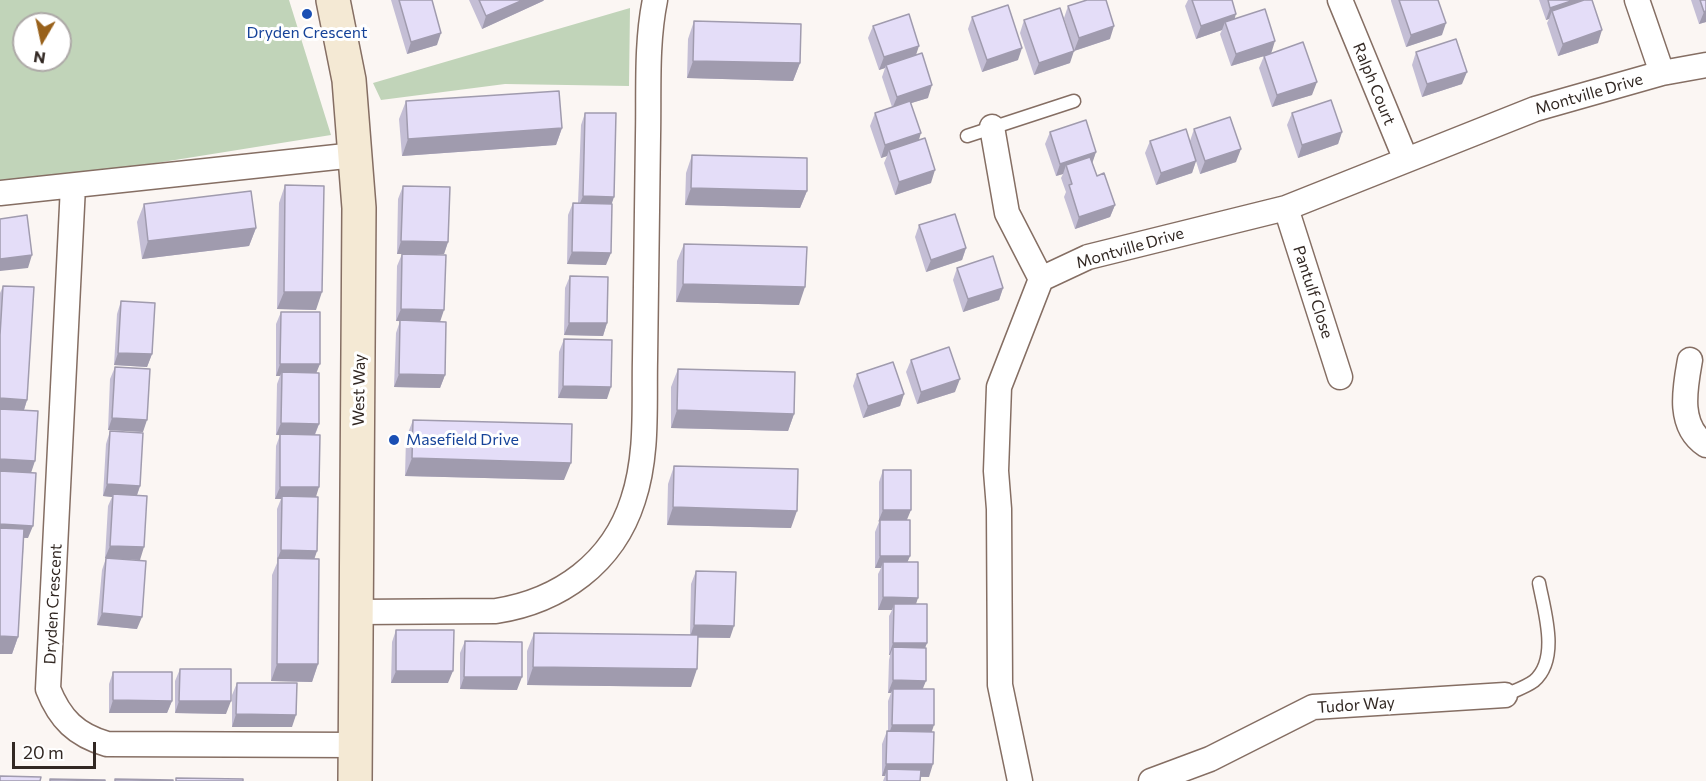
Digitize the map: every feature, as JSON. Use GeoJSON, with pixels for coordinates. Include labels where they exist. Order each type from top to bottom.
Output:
{"type":"FeatureCollection","features":[{"type":"Feature","properties":{"kind":"street","name":"West Way"},"geometry":{"type":"LineString","coordinates":[[333,0],[349,80],[359,208],[355,781]]}},
{"type":"Feature","properties":{"kind":"street"},"geometry":{"type":"LineString","coordinates":[[357,612],[496,611],[517,608],[566,589],[606,551],[621,528],[633,500],[644,437],[648,95],[655,0]]}},
{"type":"Feature","properties":{"kind":"street"},"geometry":{"type":"LineString","coordinates":[[1637,0],[1662,73]]}},
{"type":"Feature","properties":{"kind":"street","name":"Ralph Court"},"geometry":{"type":"LineString","coordinates":[[1342,4],[1406,160]]}},
{"type":"Feature","properties":{"kind":"street","name":"Montville Drive"},"geometry":{"type":"LineString","coordinates":[[1041,279],[1088,257],[1286,208],[1535,109],[1662,73],[1706,65]]}},
{"type":"Feature","properties":{"kind":"street"},"geometry":{"type":"LineString","coordinates":[[992,127],[1007,213],[1041,279],[999,387],[996,471],[999,509],[1000,684],[1020,781]]}},
{"type":"Feature","properties":{"kind":"street"},"geometry":{"type":"LineString","coordinates":[[0,193],[355,155]]}},
{"type":"Feature","properties":{"kind":"street","name":"Dryden Crescent"},"geometry":{"type":"LineString","coordinates":[[73,186],[48,689],[56,710],[68,725],[89,739],[107,744],[355,745]]}},
{"type":"Feature","properties":{"kind":"street","name":"Pantulf Close"},"geometry":{"type":"LineString","coordinates":[[1286,208],[1340,377]]}},
{"type":"Feature","properties":{"kind":"street"},"geometry":{"type":"LineString","coordinates":[[1690,360],[1684,389],[1685,415],[1706,445]]}},
{"type":"Feature","properties":{"kind":"street","name":"Tudor Way"},"geometry":{"type":"LineString","coordinates":[[1150,781],[1210,759],[1313,706],[1505,695]]}},
{"type":"Feature","properties":{"kind":"lane"},"geometry":{"type":"LineString","coordinates":[[967,136],[1074,101]]}},
{"type":"Feature","properties":{"kind":"lane"},"geometry":{"type":"LineString","coordinates":[[1505,695],[1533,681],[1540,674],[1544,662],[1550,641],[1539,583]]}},
{"type":"Feature","properties":{"kind":"green space"},"geometry":{"type":"Polygon","coordinates":[[[0,0],[289,0],[331,135],[0,188],[0,0]]]}},
{"type":"Feature","properties":{"kind":"green space"},"geometry":{"type":"Polygon","coordinates":[[[630,8],[629,86],[505,84],[381,100],[373,83],[630,8]]]}},
{"type":"Feature","properties":{"kind":"building"},"geometry":{"type":"Polygon","coordinates":[[[399,0],[432,0],[441,33],[411,42],[399,0]]]}},
{"type":"Feature","properties":{"kind":"building"},"geometry":{"type":"Polygon","coordinates":[[[479,0],[523,0],[486,16],[479,0]]]}},
{"type":"Feature","properties":{"kind":"building"},"geometry":{"type":"Polygon","coordinates":[[[1087,0],[1106,0],[1114,26],[1079,38],[1068,6],[1087,0]]]}},
{"type":"Feature","properties":{"kind":"building"},"geometry":{"type":"Polygon","coordinates":[[[1192,0],[1232,0],[1236,14],[1201,26],[1192,0]]]}},
{"type":"Feature","properties":{"kind":"building"},"geometry":{"type":"Polygon","coordinates":[[[1399,0],[1438,0],[1446,23],[1411,35],[1399,0]]]}},
{"type":"Feature","properties":{"kind":"building"},"geometry":{"type":"Polygon","coordinates":[[[1548,0],[1574,0],[1550,8],[1548,0]]]}},
{"type":"Feature","properties":{"kind":"building"},"geometry":{"type":"Polygon","coordinates":[[[1584,0],[1592,0],[1602,30],[1563,44],[1552,11],[1584,0]]]}},
{"type":"Feature","properties":{"kind":"building"},"geometry":{"type":"Polygon","coordinates":[[[1700,0],[1706,0],[1706,11],[1704,12],[1700,0]]]}},
{"type":"Feature","properties":{"kind":"building"},"geometry":{"type":"Polygon","coordinates":[[[1008,5],[1022,48],[987,60],[972,17],[1008,5]]]}},
{"type":"Feature","properties":{"kind":"building"},"geometry":{"type":"Polygon","coordinates":[[[1060,8],[1074,51],[1039,63],[1024,20],[1060,8]]]}},
{"type":"Feature","properties":{"kind":"building"},"geometry":{"type":"Polygon","coordinates":[[[1265,9],[1275,41],[1236,54],[1225,22],[1265,9]]]}},
{"type":"Feature","properties":{"kind":"building"},"geometry":{"type":"Polygon","coordinates":[[[909,14],[919,46],[884,57],[873,26],[909,14]]]}},
{"type":"Feature","properties":{"kind":"building"},"geometry":{"type":"Polygon","coordinates":[[[694,21],[801,24],[800,63],[693,61],[694,21]]]}},
{"type":"Feature","properties":{"kind":"building"},"geometry":{"type":"Polygon","coordinates":[[[1456,39],[1467,72],[1427,84],[1416,52],[1456,39]]]}},
{"type":"Feature","properties":{"kind":"building"},"geometry":{"type":"Polygon","coordinates":[[[1303,42],[1317,82],[1277,95],[1264,56],[1303,42]]]}},
{"type":"Feature","properties":{"kind":"building"},"geometry":{"type":"Polygon","coordinates":[[[922,53],[932,85],[897,97],[886,65],[922,53]]]}},
{"type":"Feature","properties":{"kind":"building"},"geometry":{"type":"Polygon","coordinates":[[[559,91],[562,128],[408,139],[406,101],[559,91]]]}},
{"type":"Feature","properties":{"kind":"building"},"geometry":{"type":"Polygon","coordinates":[[[1331,100],[1342,132],[1302,145],[1292,113],[1331,100]]]}},
{"type":"Feature","properties":{"kind":"building"},"geometry":{"type":"Polygon","coordinates":[[[910,101],[921,133],[885,145],[875,113],[910,101]]]}},
{"type":"Feature","properties":{"kind":"building"},"geometry":{"type":"Polygon","coordinates":[[[585,113],[616,113],[614,197],[583,196],[585,113]]]}},
{"type":"Feature","properties":{"kind":"building"},"geometry":{"type":"Polygon","coordinates":[[[1230,117],[1241,149],[1205,161],[1194,129],[1230,117]]]}},
{"type":"Feature","properties":{"kind":"building"},"geometry":{"type":"Polygon","coordinates":[[[1086,120],[1096,152],[1060,164],[1050,132],[1086,120]]]}},
{"type":"Feature","properties":{"kind":"building"},"geometry":{"type":"Polygon","coordinates":[[[1186,129],[1196,161],[1161,173],[1150,141],[1186,129]]]}},
{"type":"Feature","properties":{"kind":"building"},"geometry":{"type":"Polygon","coordinates":[[[925,138],[935,170],[899,182],[889,150],[925,138]]]}},
{"type":"Feature","properties":{"kind":"building"},"geometry":{"type":"Polygon","coordinates":[[[692,155],[807,158],[807,191],[691,188],[692,155]]]}},
{"type":"Feature","properties":{"kind":"building"},"geometry":{"type":"Polygon","coordinates":[[[1090,157],[1097,176],[1104,173],[1115,205],[1079,217],[1069,185],[1072,184],[1066,165],[1090,157]]]}},
{"type":"Feature","properties":{"kind":"building"},"geometry":{"type":"Polygon","coordinates":[[[285,185],[324,186],[322,292],[284,292],[285,185]]]}},
{"type":"Feature","properties":{"kind":"building"},"geometry":{"type":"Polygon","coordinates":[[[403,186],[450,187],[448,242],[401,241],[403,186]]]}},
{"type":"Feature","properties":{"kind":"building"},"geometry":{"type":"Polygon","coordinates":[[[251,191],[256,228],[148,241],[144,204],[251,191]]]}},
{"type":"Feature","properties":{"kind":"building"},"geometry":{"type":"Polygon","coordinates":[[[573,203],[612,204],[611,253],[572,252],[573,203]]]}},
{"type":"Feature","properties":{"kind":"building"},"geometry":{"type":"Polygon","coordinates":[[[955,214],[966,248],[931,260],[919,225],[955,214]]]}},
{"type":"Feature","properties":{"kind":"building"},"geometry":{"type":"Polygon","coordinates":[[[27,215],[32,255],[0,259],[0,219],[27,215]]]}},
{"type":"Feature","properties":{"kind":"building"},"geometry":{"type":"Polygon","coordinates":[[[684,244],[807,247],[805,287],[683,284],[684,244]]]}},
{"type":"Feature","properties":{"kind":"building"},"geometry":{"type":"Polygon","coordinates":[[[402,254],[446,255],[444,310],[401,309],[402,254]]]}},
{"type":"Feature","properties":{"kind":"building"},"geometry":{"type":"Polygon","coordinates":[[[993,256],[1003,288],[968,299],[957,268],[993,256]]]}},
{"type":"Feature","properties":{"kind":"building"},"geometry":{"type":"Polygon","coordinates":[[[570,276],[608,277],[607,323],[569,323],[570,276]]]}},
{"type":"Feature","properties":{"kind":"building"},"geometry":{"type":"Polygon","coordinates":[[[3,286],[34,287],[27,400],[0,398],[3,286]]]}},
{"type":"Feature","properties":{"kind":"building"},"geometry":{"type":"Polygon","coordinates":[[[121,301],[155,303],[152,354],[118,353],[121,301]]]}},
{"type":"Feature","properties":{"kind":"building"},"geometry":{"type":"Polygon","coordinates":[[[281,312],[320,312],[320,364],[280,364],[281,312]]]}},
{"type":"Feature","properties":{"kind":"building"},"geometry":{"type":"Polygon","coordinates":[[[400,320],[446,322],[445,375],[399,374],[400,320]]]}},
{"type":"Feature","properties":{"kind":"building"},"geometry":{"type":"Polygon","coordinates":[[[564,339],[612,340],[611,387],[563,386],[564,339]]]}},
{"type":"Feature","properties":{"kind":"building"},"geometry":{"type":"Polygon","coordinates":[[[949,347],[960,379],[921,392],[911,360],[949,347]]]}},
{"type":"Feature","properties":{"kind":"building"},"geometry":{"type":"Polygon","coordinates":[[[893,362],[904,394],[868,406],[857,374],[893,362]]]}},
{"type":"Feature","properties":{"kind":"building"},"geometry":{"type":"Polygon","coordinates":[[[115,367],[150,369],[147,420],[112,418],[115,367]]]}},
{"type":"Feature","properties":{"kind":"building"},"geometry":{"type":"Polygon","coordinates":[[[678,369],[795,372],[794,414],[677,410],[678,369]]]}},
{"type":"Feature","properties":{"kind":"building"},"geometry":{"type":"Polygon","coordinates":[[[282,372],[319,373],[319,424],[281,423],[282,372]]]}},
{"type":"Feature","properties":{"kind":"building"},"geometry":{"type":"Polygon","coordinates":[[[0,409],[38,411],[35,461],[0,459],[0,409]]]}},
{"type":"Feature","properties":{"kind":"building"},"geometry":{"type":"Polygon","coordinates":[[[413,420],[572,424],[571,463],[412,458],[413,420]]]}},
{"type":"Feature","properties":{"kind":"building"},"geometry":{"type":"Polygon","coordinates":[[[110,431],[143,433],[140,486],[107,484],[110,431]]]}},
{"type":"Feature","properties":{"kind":"building"},"geometry":{"type":"Polygon","coordinates":[[[280,434],[320,435],[319,487],[280,487],[280,434]]]}},
{"type":"Feature","properties":{"kind":"building"},"geometry":{"type":"Polygon","coordinates":[[[674,466],[798,469],[797,511],[673,507],[674,466]]]}},
{"type":"Feature","properties":{"kind":"building"},"geometry":{"type":"Polygon","coordinates":[[[883,470],[911,470],[911,510],[883,510],[883,470]]]}},
{"type":"Feature","properties":{"kind":"building"},"geometry":{"type":"Polygon","coordinates":[[[0,471],[36,473],[33,526],[0,524],[0,471]]]}},
{"type":"Feature","properties":{"kind":"building"},"geometry":{"type":"Polygon","coordinates":[[[113,494],[147,496],[144,547],[110,546],[113,494]]]}},
{"type":"Feature","properties":{"kind":"building"},"geometry":{"type":"Polygon","coordinates":[[[282,496],[318,497],[317,551],[281,550],[282,496]]]}},
{"type":"Feature","properties":{"kind":"building"},"geometry":{"type":"Polygon","coordinates":[[[880,520],[910,520],[910,556],[880,556],[880,520]]]}},
{"type":"Feature","properties":{"kind":"building"},"geometry":{"type":"Polygon","coordinates":[[[0,528],[24,529],[18,637],[0,636],[0,528]]]}},
{"type":"Feature","properties":{"kind":"building"},"geometry":{"type":"Polygon","coordinates":[[[106,558],[146,561],[142,617],[102,613],[106,558]]]}},
{"type":"Feature","properties":{"kind":"building"},"geometry":{"type":"Polygon","coordinates":[[[278,558],[319,559],[318,664],[277,664],[278,558]]]}},
{"type":"Feature","properties":{"kind":"building"},"geometry":{"type":"Polygon","coordinates":[[[883,562],[918,562],[918,598],[883,597],[883,562]]]}},
{"type":"Feature","properties":{"kind":"building"},"geometry":{"type":"Polygon","coordinates":[[[696,571],[736,572],[734,626],[694,625],[696,571]]]}},
{"type":"Feature","properties":{"kind":"building"},"geometry":{"type":"Polygon","coordinates":[[[894,604],[927,604],[927,643],[893,643],[894,604]]]}},
{"type":"Feature","properties":{"kind":"building"},"geometry":{"type":"Polygon","coordinates":[[[396,630],[454,630],[453,671],[396,671],[396,630]]]}},
{"type":"Feature","properties":{"kind":"building"},"geometry":{"type":"Polygon","coordinates":[[[534,633],[698,635],[697,669],[533,667],[534,633]]]}},
{"type":"Feature","properties":{"kind":"building"},"geometry":{"type":"Polygon","coordinates":[[[465,641],[522,642],[522,677],[464,677],[465,641]]]}},
{"type":"Feature","properties":{"kind":"building"},"geometry":{"type":"Polygon","coordinates":[[[893,647],[926,648],[926,681],[893,680],[893,647]]]}},
{"type":"Feature","properties":{"kind":"building"},"geometry":{"type":"Polygon","coordinates":[[[180,669],[231,669],[231,701],[179,701],[180,669]]]}},
{"type":"Feature","properties":{"kind":"building"},"geometry":{"type":"Polygon","coordinates":[[[113,672],[172,672],[172,701],[113,700],[113,672]]]}},
{"type":"Feature","properties":{"kind":"building"},"geometry":{"type":"Polygon","coordinates":[[[237,683],[297,683],[296,715],[236,714],[237,683]]]}},
{"type":"Feature","properties":{"kind":"building"},"geometry":{"type":"Polygon","coordinates":[[[893,689],[934,689],[934,725],[892,725],[893,689]]]}},
{"type":"Feature","properties":{"kind":"building"},"geometry":{"type":"Polygon","coordinates":[[[887,731],[934,732],[933,764],[886,764],[887,731]]]}},
{"type":"Feature","properties":{"kind":"building"},"geometry":{"type":"Polygon","coordinates":[[[887,769],[921,770],[920,781],[887,781],[887,769]]]}},
{"type":"Feature","properties":{"kind":"building"},"geometry":{"type":"Polygon","coordinates":[[[0,776],[41,777],[40,781],[0,781],[0,776]]]}},
{"type":"Feature","properties":{"kind":"building"},"geometry":{"type":"Polygon","coordinates":[[[176,778],[243,779],[243,781],[176,781],[176,778]]]}},
{"type":"Feature","properties":{"kind":"building"},"geometry":{"type":"Polygon","coordinates":[[[50,779],[105,780],[105,781],[50,781],[50,779]]]}},
{"type":"Feature","properties":{"kind":"building"},"geometry":{"type":"Polygon","coordinates":[[[115,779],[173,780],[173,781],[115,781],[115,779]]]}},
{"type":"Feature","properties":{"kind":"place","name":"Dryden Crescent"},"geometry":{"type":"Point","coordinates":[307,14]}},
{"type":"Feature","properties":{"kind":"place","name":"Masefield Drive"},"geometry":{"type":"Point","coordinates":[394,440]}}]}
